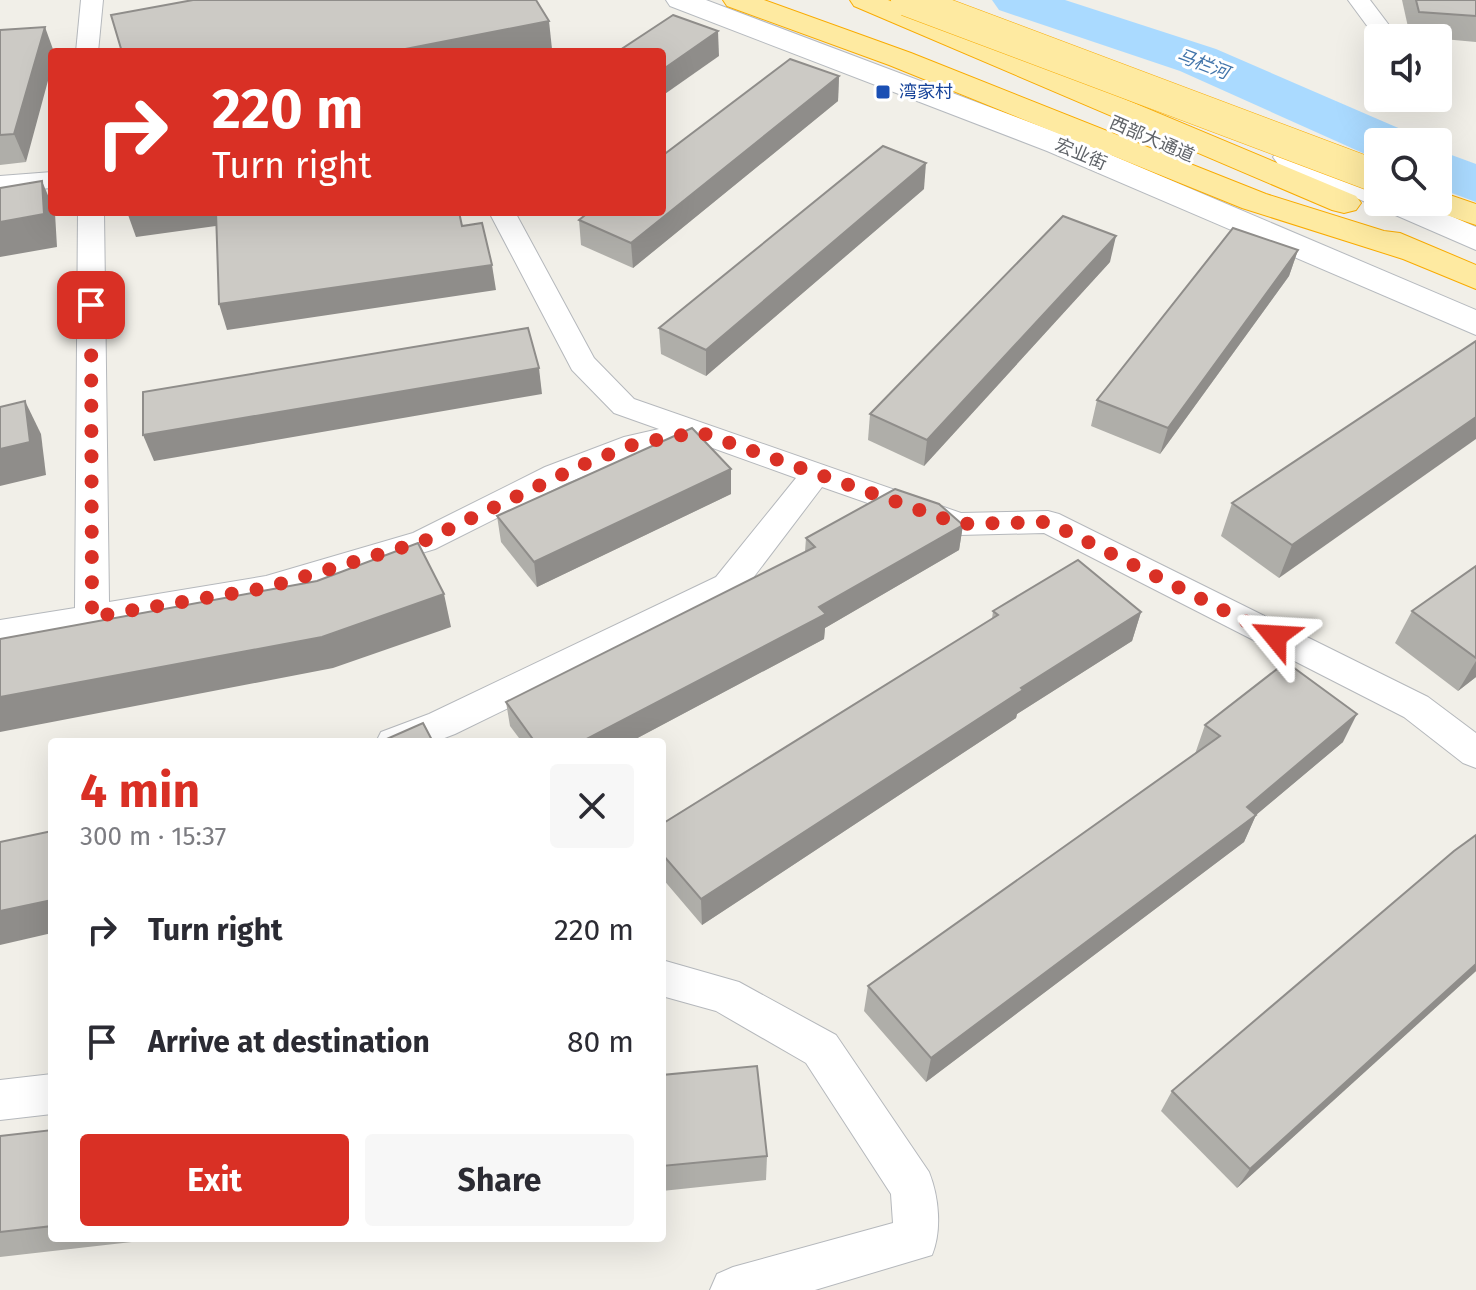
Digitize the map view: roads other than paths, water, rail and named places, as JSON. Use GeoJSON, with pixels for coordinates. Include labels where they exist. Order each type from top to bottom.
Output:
{"type":"FeatureCollection","features":[{"type":"Feature","properties":{"kind":"highway"},"geometry":{"type":"LineString","coordinates":[[907,0],[1364,172]]}},
{"type":"Feature","properties":{"kind":"highway"},"geometry":{"type":"LineString","coordinates":[[742,2],[900,59],[1254,201],[1416,252]]}},
{"type":"Feature","properties":{"kind":"highway","name":"西部大通道"},"geometry":{"type":"LineString","coordinates":[[853,3],[1476,278]]}},
{"type":"Feature","properties":{"kind":"highway","name":"西部大通道"},"geometry":{"type":"LineString","coordinates":[[853,3],[1476,259]]}},
{"type":"Feature","properties":{"kind":"highway"},"geometry":{"type":"LineString","coordinates":[[1452,206],[1476,215]]}},
{"type":"Feature","properties":{"kind":"main road","name":"宏业街"},"geometry":{"type":"LineString","coordinates":[[680,0],[1058,144],[1476,324]]}},
{"type":"Feature","properties":{"kind":"main road"},"geometry":{"type":"LineString","coordinates":[[932,0],[990,21],[1364,190]]}},
{"type":"Feature","properties":{"kind":"main road"},"geometry":{"type":"LineString","coordinates":[[1422,216],[1476,240]]}},
{"type":"Feature","properties":{"kind":"street"},"geometry":{"type":"LineString","coordinates":[[87,48],[92,0]]}},
{"type":"Feature","properties":{"kind":"street"},"geometry":{"type":"LineString","coordinates":[[1359,0],[1377,24]]}},
{"type":"Feature","properties":{"kind":"street"},"geometry":{"type":"LineString","coordinates":[[0,184],[48,180]]}},
{"type":"Feature","properties":{"kind":"street"},"geometry":{"type":"LineString","coordinates":[[91,216],[92,617]]}},
{"type":"Feature","properties":{"kind":"street"},"geometry":{"type":"LineString","coordinates":[[504,216],[582,363],[624,406],[959,524],[1048,522],[1416,707],[1476,753]]}},
{"type":"Feature","properties":{"kind":"street"},"geometry":{"type":"LineString","coordinates":[[0,633],[266,588],[424,541],[569,470],[635,444],[699,432]]}},
{"type":"Feature","properties":{"kind":"street"},"geometry":{"type":"LineString","coordinates":[[418,738],[448,733],[728,586],[816,474]]}},
{"type":"Feature","properties":{"kind":"street"},"geometry":{"type":"LineString","coordinates":[[666,979],[725,995],[821,1049],[913,1188],[916,1239],[733,1290]]}},
{"type":"Feature","properties":{"kind":"street"},"geometry":{"type":"LineString","coordinates":[[0,1100],[48,1094]]}},
{"type":"Feature","properties":{"kind":"waterway","name":"马栏河"},"geometry":{"type":"LineString","coordinates":[[1016,0],[1198,60],[1364,133]]}},
{"type":"Feature","properties":{"kind":"waterway","name":"马栏河"},"geometry":{"type":"LineString","coordinates":[[1452,174],[1476,185]]}},
{"type":"Feature","properties":{"kind":"place","name":"湾家村"},"geometry":{"type":"Point","coordinates":[883,92]}}]}
